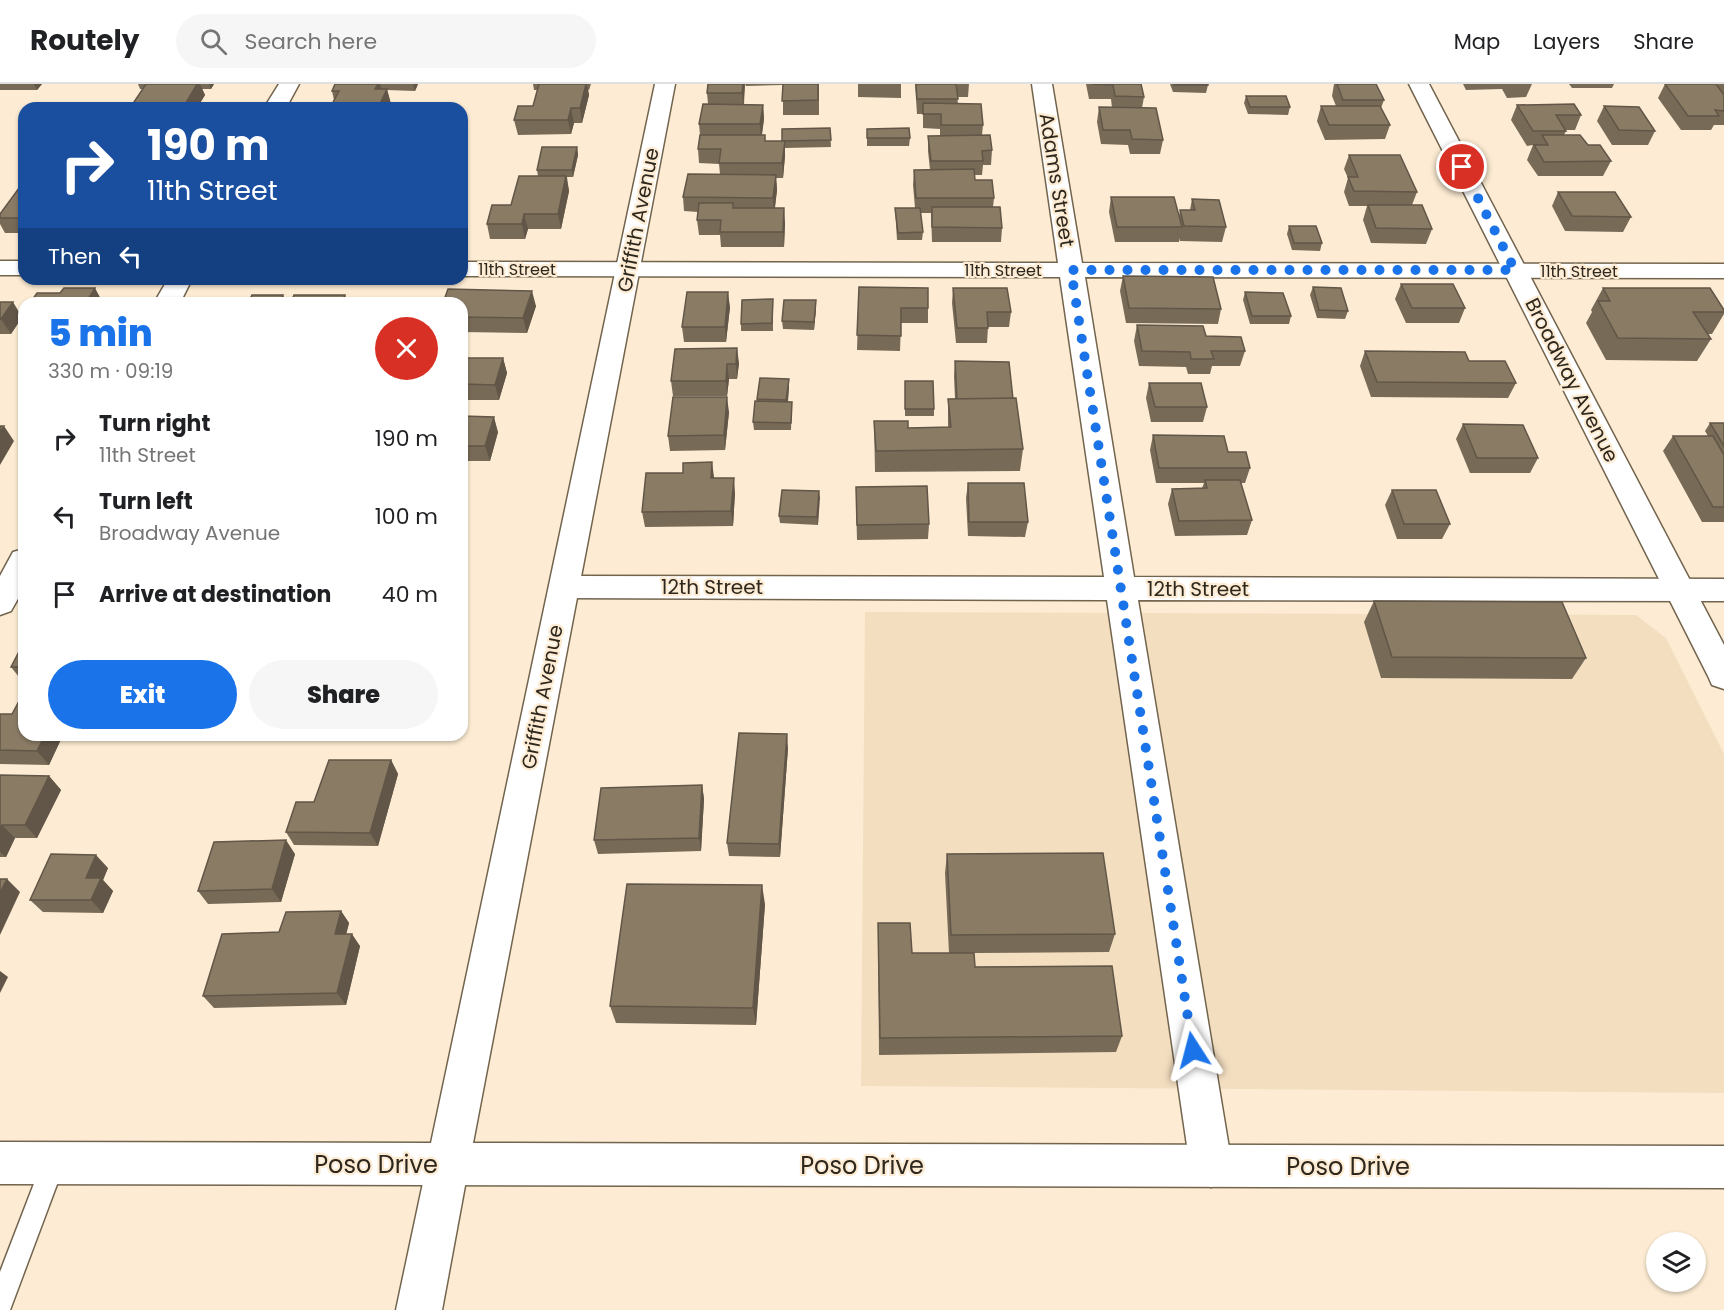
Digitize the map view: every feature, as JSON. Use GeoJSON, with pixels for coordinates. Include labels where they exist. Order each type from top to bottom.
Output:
{"type":"FeatureCollection","features":[{"type":"Feature","properties":{"kind":"street"},"geometry":{"type":"LineString","coordinates":[[278,102],[289,84]]}},
{"type":"Feature","properties":{"kind":"street","name":"Griffith Avenue"},"geometry":{"type":"LineString","coordinates":[[419,1310],[665,84]]}},
{"type":"Feature","properties":{"kind":"street","name":"Adams Street"},"geometry":{"type":"LineString","coordinates":[[1042,84],[1211,1166]]}},
{"type":"Feature","properties":{"kind":"street","name":"Broadway Avenue"},"geometry":{"type":"LineString","coordinates":[[1419,84],[1724,676]]}},
{"type":"Feature","properties":{"kind":"street"},"geometry":{"type":"LineString","coordinates":[[0,268],[18,268]]}},
{"type":"Feature","properties":{"kind":"street","name":"11th Street"},"geometry":{"type":"LineString","coordinates":[[468,269],[1724,271]]}},
{"type":"Feature","properties":{"kind":"street"},"geometry":{"type":"LineString","coordinates":[[1,599],[18,570]]}},
{"type":"Feature","properties":{"kind":"street","name":"12th Street"},"geometry":{"type":"LineString","coordinates":[[564,587],[1724,590]]}},
{"type":"Feature","properties":{"kind":"street","name":"Poso Drive"},"geometry":{"type":"LineString","coordinates":[[0,1163],[1724,1167]]}},
{"type":"Feature","properties":{"kind":"lane"},"geometry":{"type":"LineString","coordinates":[[0,1304],[53,1163]]}},
{"type":"Feature","properties":{"kind":"shaded area"},"geometry":{"type":"Polygon","coordinates":[[[865,612],[1636,615],[1666,638],[1724,754],[1724,1093],[861,1086],[865,612]]]}},
{"type":"Feature","properties":{"kind":"building"},"geometry":{"type":"Polygon","coordinates":[[[146,84],[197,84],[186,102],[134,102],[146,84]]]}},
{"type":"Feature","properties":{"kind":"building"},"geometry":{"type":"Polygon","coordinates":[[[335,84],[378,84],[375,89],[387,89],[381,102],[333,102],[339,91],[332,91],[335,84]]]}},
{"type":"Feature","properties":{"kind":"building"},"geometry":{"type":"Polygon","coordinates":[[[539,84],[586,84],[580,108],[571,108],[568,120],[514,120],[518,106],[533,106],[539,84]]]}},
{"type":"Feature","properties":{"kind":"building"},"geometry":{"type":"Polygon","coordinates":[[[708,84],[743,84],[742,93],[707,93],[708,84]]]}},
{"type":"Feature","properties":{"kind":"building"},"geometry":{"type":"Polygon","coordinates":[[[783,84],[818,84],[818,100],[782,101],[783,84]]]}},
{"type":"Feature","properties":{"kind":"building"},"geometry":{"type":"Polygon","coordinates":[[[916,84],[956,84],[958,99],[917,99],[916,84]]]}},
{"type":"Feature","properties":{"kind":"building"},"geometry":{"type":"Polygon","coordinates":[[[1091,84],[1141,84],[1144,97],[1115,96],[1113,85],[1091,84]]]}},
{"type":"Feature","properties":{"kind":"building"},"geometry":{"type":"Polygon","coordinates":[[[1208,84],[1208,85],[1174,85],[1208,84]]]}},
{"type":"Feature","properties":{"kind":"building"},"geometry":{"type":"Polygon","coordinates":[[[1337,84],[1376,84],[1384,100],[1343,100],[1337,84]]]}},
{"type":"Feature","properties":{"kind":"building"},"geometry":{"type":"Polygon","coordinates":[[[1665,84],[1716,84],[1724,95],[1724,111],[1715,110],[1719,116],[1688,116],[1665,84]]]}},
{"type":"Feature","properties":{"kind":"building"},"geometry":{"type":"Polygon","coordinates":[[[1246,96],[1286,96],[1290,107],[1250,107],[1246,96]]]}},
{"type":"Feature","properties":{"kind":"building"},"geometry":{"type":"Polygon","coordinates":[[[923,103],[981,104],[983,125],[941,125],[941,114],[923,114],[923,103]]]}},
{"type":"Feature","properties":{"kind":"building"},"geometry":{"type":"Polygon","coordinates":[[[703,104],[763,105],[760,124],[699,124],[703,104]]]}},
{"type":"Feature","properties":{"kind":"building"},"geometry":{"type":"Polygon","coordinates":[[[1574,104],[1581,115],[1556,115],[1566,131],[1533,131],[1517,105],[1574,104]]]}},
{"type":"Feature","properties":{"kind":"building"},"geometry":{"type":"Polygon","coordinates":[[[1321,106],[1380,106],[1390,125],[1329,125],[1321,106]]]}},
{"type":"Feature","properties":{"kind":"building"},"geometry":{"type":"Polygon","coordinates":[[[1604,106],[1639,107],[1655,131],[1619,130],[1604,106]]]}},
{"type":"Feature","properties":{"kind":"building"},"geometry":{"type":"Polygon","coordinates":[[[1099,107],[1156,108],[1163,140],[1132,139],[1130,130],[1103,130],[1099,107]]]}},
{"type":"Feature","properties":{"kind":"building"},"geometry":{"type":"Polygon","coordinates":[[[830,128],[831,140],[782,141],[782,129],[830,128]]]}},
{"type":"Feature","properties":{"kind":"building"},"geometry":{"type":"Polygon","coordinates":[[[909,128],[910,138],[867,138],[867,129],[909,128]]]}},
{"type":"Feature","properties":{"kind":"building"},"geometry":{"type":"Polygon","coordinates":[[[700,135],[765,135],[765,141],[785,141],[782,163],[719,163],[721,149],[698,149],[700,135]]]}},
{"type":"Feature","properties":{"kind":"building"},"geometry":{"type":"Polygon","coordinates":[[[990,135],[992,150],[982,151],[983,161],[931,161],[928,136],[990,135]]]}},
{"type":"Feature","properties":{"kind":"building"},"geometry":{"type":"Polygon","coordinates":[[[1542,135],[1580,135],[1588,145],[1600,145],[1611,161],[1544,162],[1534,145],[1548,145],[1542,135]]]}},
{"type":"Feature","properties":{"kind":"building"},"geometry":{"type":"Polygon","coordinates":[[[542,147],[577,147],[572,170],[537,170],[542,147]]]}},
{"type":"Feature","properties":{"kind":"building"},"geometry":{"type":"Polygon","coordinates":[[[1349,155],[1400,155],[1417,192],[1354,191],[1348,177],[1358,177],[1349,155]]]}},
{"type":"Feature","properties":{"kind":"building"},"geometry":{"type":"Polygon","coordinates":[[[974,169],[975,180],[992,180],[994,198],[916,198],[914,170],[974,169]]]}},
{"type":"Feature","properties":{"kind":"building"},"geometry":{"type":"Polygon","coordinates":[[[688,174],[776,175],[773,198],[683,197],[688,174]]]}},
{"type":"Feature","properties":{"kind":"building"},"geometry":{"type":"Polygon","coordinates":[[[519,176],[566,176],[558,214],[524,214],[522,224],[487,224],[492,205],[511,205],[519,176]]]}},
{"type":"Feature","properties":{"kind":"building"},"geometry":{"type":"Polygon","coordinates":[[[18,189],[18,218],[0,218],[0,214],[18,189]]]}},
{"type":"Feature","properties":{"kind":"building"},"geometry":{"type":"Polygon","coordinates":[[[1558,192],[1615,192],[1631,217],[1572,216],[1558,192]]]}},
{"type":"Feature","properties":{"kind":"building"},"geometry":{"type":"Polygon","coordinates":[[[1111,197],[1174,197],[1182,227],[1117,227],[1111,197]]]}},
{"type":"Feature","properties":{"kind":"building"},"geometry":{"type":"Polygon","coordinates":[[[1192,199],[1219,200],[1226,227],[1184,226],[1180,210],[1195,210],[1192,199]]]}},
{"type":"Feature","properties":{"kind":"building"},"geometry":{"type":"Polygon","coordinates":[[[699,203],[733,203],[733,208],[784,208],[783,232],[720,232],[721,220],[697,220],[699,203]]]}},
{"type":"Feature","properties":{"kind":"building"},"geometry":{"type":"Polygon","coordinates":[[[1368,205],[1422,205],[1432,229],[1376,228],[1368,205]]]}},
{"type":"Feature","properties":{"kind":"building"},"geometry":{"type":"Polygon","coordinates":[[[932,207],[1000,207],[1002,228],[932,227],[932,207]]]}},
{"type":"Feature","properties":{"kind":"building"},"geometry":{"type":"Polygon","coordinates":[[[895,208],[920,208],[923,232],[898,233],[895,208]]]}},
{"type":"Feature","properties":{"kind":"building"},"geometry":{"type":"Polygon","coordinates":[[[1289,226],[1316,226],[1322,243],[1294,243],[1289,226]]]}},
{"type":"Feature","properties":{"kind":"building"},"geometry":{"type":"Polygon","coordinates":[[[1123,276],[1213,277],[1221,309],[1129,308],[1123,276]]]}},
{"type":"Feature","properties":{"kind":"building"},"geometry":{"type":"Polygon","coordinates":[[[1401,284],[1453,284],[1465,308],[1412,308],[1401,284]]]}},
{"type":"Feature","properties":{"kind":"building"},"geometry":{"type":"Polygon","coordinates":[[[859,287],[928,288],[928,308],[901,308],[901,336],[857,335],[859,287]]]}},
{"type":"Feature","properties":{"kind":"building"},"geometry":{"type":"Polygon","coordinates":[[[1313,287],[1341,288],[1348,311],[1319,310],[1313,287]]]}},
{"type":"Feature","properties":{"kind":"building"},"geometry":{"type":"Polygon","coordinates":[[[64,288],[95,288],[90,297],[34,297],[37,293],[60,293],[64,288]]]}},
{"type":"Feature","properties":{"kind":"building"},"geometry":{"type":"Polygon","coordinates":[[[953,288],[1007,288],[1011,312],[987,312],[988,328],[957,328],[953,288]]]}},
{"type":"Feature","properties":{"kind":"building"},"geometry":{"type":"Polygon","coordinates":[[[1603,288],[1710,288],[1724,312],[1693,312],[1711,339],[1618,338],[1598,301],[1610,301],[1603,288]]]}},
{"type":"Feature","properties":{"kind":"building"},"geometry":{"type":"Polygon","coordinates":[[[448,289],[532,291],[523,318],[468,317],[468,297],[445,297],[448,289]]]}},
{"type":"Feature","properties":{"kind":"building"},"geometry":{"type":"Polygon","coordinates":[[[687,292],[728,292],[725,327],[682,327],[687,292]]]}},
{"type":"Feature","properties":{"kind":"building"},"geometry":{"type":"Polygon","coordinates":[[[1245,292],[1283,293],[1291,316],[1252,316],[1245,292]]]}},
{"type":"Feature","properties":{"kind":"building"},"geometry":{"type":"Polygon","coordinates":[[[252,295],[283,295],[282,297],[251,297],[252,295]]]}},
{"type":"Feature","properties":{"kind":"building"},"geometry":{"type":"Polygon","coordinates":[[[294,295],[345,295],[344,297],[293,297],[294,295]]]}},
{"type":"Feature","properties":{"kind":"building"},"geometry":{"type":"Polygon","coordinates":[[[773,299],[772,323],[741,324],[742,300],[773,299]]]}},
{"type":"Feature","properties":{"kind":"building"},"geometry":{"type":"Polygon","coordinates":[[[784,300],[816,300],[814,322],[782,321],[784,300]]]}},
{"type":"Feature","properties":{"kind":"building"},"geometry":{"type":"Polygon","coordinates":[[[0,302],[13,302],[1,319],[0,319],[0,302]]]}},
{"type":"Feature","properties":{"kind":"building"},"geometry":{"type":"Polygon","coordinates":[[[1137,325],[1203,326],[1206,336],[1241,337],[1245,351],[1211,351],[1214,359],[1191,359],[1190,352],[1142,351],[1137,325]]]}},
{"type":"Feature","properties":{"kind":"building"},"geometry":{"type":"Polygon","coordinates":[[[737,348],[736,364],[727,364],[726,381],[671,381],[675,349],[737,348]]]}},
{"type":"Feature","properties":{"kind":"building"},"geometry":{"type":"Polygon","coordinates":[[[1365,351],[1465,352],[1469,361],[1505,361],[1516,383],[1377,382],[1365,351]]]}},
{"type":"Feature","properties":{"kind":"building"},"geometry":{"type":"Polygon","coordinates":[[[468,358],[503,358],[495,385],[468,384],[468,358]]]}},
{"type":"Feature","properties":{"kind":"building"},"geometry":{"type":"Polygon","coordinates":[[[955,361],[1009,362],[1013,399],[957,399],[955,361]]]}},
{"type":"Feature","properties":{"kind":"building"},"geometry":{"type":"Polygon","coordinates":[[[760,378],[789,379],[786,400],[757,399],[760,378]]]}},
{"type":"Feature","properties":{"kind":"building"},"geometry":{"type":"Polygon","coordinates":[[[905,381],[933,381],[934,409],[905,409],[905,381]]]}},
{"type":"Feature","properties":{"kind":"building"},"geometry":{"type":"Polygon","coordinates":[[[1149,383],[1201,383],[1207,407],[1155,407],[1149,383]]]}},
{"type":"Feature","properties":{"kind":"building"},"geometry":{"type":"Polygon","coordinates":[[[673,397],[727,397],[724,435],[668,436],[673,397]]]}},
{"type":"Feature","properties":{"kind":"building"},"geometry":{"type":"Polygon","coordinates":[[[1016,398],[1023,449],[876,451],[874,421],[908,421],[908,428],[951,427],[948,399],[1016,398]]]}},
{"type":"Feature","properties":{"kind":"building"},"geometry":{"type":"Polygon","coordinates":[[[755,401],[792,402],[791,423],[753,422],[755,401]]]}},
{"type":"Feature","properties":{"kind":"building"},"geometry":{"type":"Polygon","coordinates":[[[468,416],[494,417],[485,446],[468,446],[468,416]]]}},
{"type":"Feature","properties":{"kind":"building"},"geometry":{"type":"Polygon","coordinates":[[[1710,423],[1724,423],[1724,446],[1710,423]]]}},
{"type":"Feature","properties":{"kind":"building"},"geometry":{"type":"Polygon","coordinates":[[[1463,424],[1523,425],[1538,458],[1477,458],[1463,424]]]}},
{"type":"Feature","properties":{"kind":"building"},"geometry":{"type":"Polygon","coordinates":[[[1153,435],[1224,436],[1228,452],[1246,452],[1250,468],[1159,468],[1153,435]]]}},
{"type":"Feature","properties":{"kind":"building"},"geometry":{"type":"Polygon","coordinates":[[[1673,436],[1713,436],[1724,455],[1724,507],[1713,507],[1673,436]]]}},
{"type":"Feature","properties":{"kind":"building"},"geometry":{"type":"Polygon","coordinates":[[[712,462],[711,478],[734,478],[731,511],[642,512],[646,473],[683,473],[683,463],[712,462]]]}},
{"type":"Feature","properties":{"kind":"building"},"geometry":{"type":"Polygon","coordinates":[[[1205,480],[1240,480],[1252,520],[1179,521],[1172,489],[1207,488],[1205,480]]]}},
{"type":"Feature","properties":{"kind":"building"},"geometry":{"type":"Polygon","coordinates":[[[968,483],[1024,483],[1028,522],[969,522],[968,483]]]}},
{"type":"Feature","properties":{"kind":"building"},"geometry":{"type":"Polygon","coordinates":[[[927,486],[929,524],[857,525],[856,487],[927,486]]]}},
{"type":"Feature","properties":{"kind":"building"},"geometry":{"type":"Polygon","coordinates":[[[782,490],[819,491],[817,517],[779,516],[782,490]]]}},
{"type":"Feature","properties":{"kind":"building"},"geometry":{"type":"Polygon","coordinates":[[[1392,490],[1436,490],[1450,524],[1404,524],[1392,490]]]}},
{"type":"Feature","properties":{"kind":"building"},"geometry":{"type":"Polygon","coordinates":[[[1374,601],[1562,602],[1586,658],[1392,657],[1374,601]]]}},
{"type":"Feature","properties":{"kind":"building"},"geometry":{"type":"Polygon","coordinates":[[[18,654],[18,667],[11,667],[18,654]]]}},
{"type":"Feature","properties":{"kind":"building"},"geometry":{"type":"Polygon","coordinates":[[[18,703],[18,741],[42,741],[37,751],[0,750],[0,714],[12,714],[18,703]]]}},
{"type":"Feature","properties":{"kind":"building"},"geometry":{"type":"Polygon","coordinates":[[[739,733],[787,734],[779,844],[727,843],[739,733]]]}},
{"type":"Feature","properties":{"kind":"building"},"geometry":{"type":"Polygon","coordinates":[[[329,760],[391,760],[370,833],[286,832],[296,802],[314,802],[329,760]]]}},
{"type":"Feature","properties":{"kind":"building"},"geometry":{"type":"Polygon","coordinates":[[[0,775],[49,776],[25,825],[2,825],[0,829],[0,775]]]}},
{"type":"Feature","properties":{"kind":"building"},"geometry":{"type":"Polygon","coordinates":[[[702,785],[699,838],[594,840],[601,788],[702,785]]]}},
{"type":"Feature","properties":{"kind":"building"},"geometry":{"type":"Polygon","coordinates":[[[286,840],[272,889],[198,891],[214,842],[286,840]]]}},
{"type":"Feature","properties":{"kind":"building"},"geometry":{"type":"Polygon","coordinates":[[[1103,853],[1115,934],[951,935],[947,854],[1103,853]]]}},
{"type":"Feature","properties":{"kind":"building"},"geometry":{"type":"Polygon","coordinates":[[[51,854],[96,855],[86,878],[101,878],[91,900],[30,900],[51,854]]]}},
{"type":"Feature","properties":{"kind":"building"},"geometry":{"type":"Polygon","coordinates":[[[0,879],[7,879],[0,893],[0,879]]]}},
{"type":"Feature","properties":{"kind":"building"},"geometry":{"type":"Polygon","coordinates":[[[627,884],[762,885],[753,1008],[610,1006],[627,884]]]}},
{"type":"Feature","properties":{"kind":"building"},"geometry":{"type":"Polygon","coordinates":[[[341,911],[335,934],[352,934],[337,993],[203,996],[222,934],[279,932],[286,912],[341,911]]]}},
{"type":"Feature","properties":{"kind":"building"},"geometry":{"type":"Polygon","coordinates":[[[878,923],[910,923],[912,953],[974,953],[975,967],[1112,966],[1122,1036],[880,1038],[878,923]]]}},
{"type":"Feature","properties":{"kind":"route"},"geometry":{"type":"LineString","coordinates":[[1193,1050],[1071,270],[1515,270],[1462,167]]}}]}
